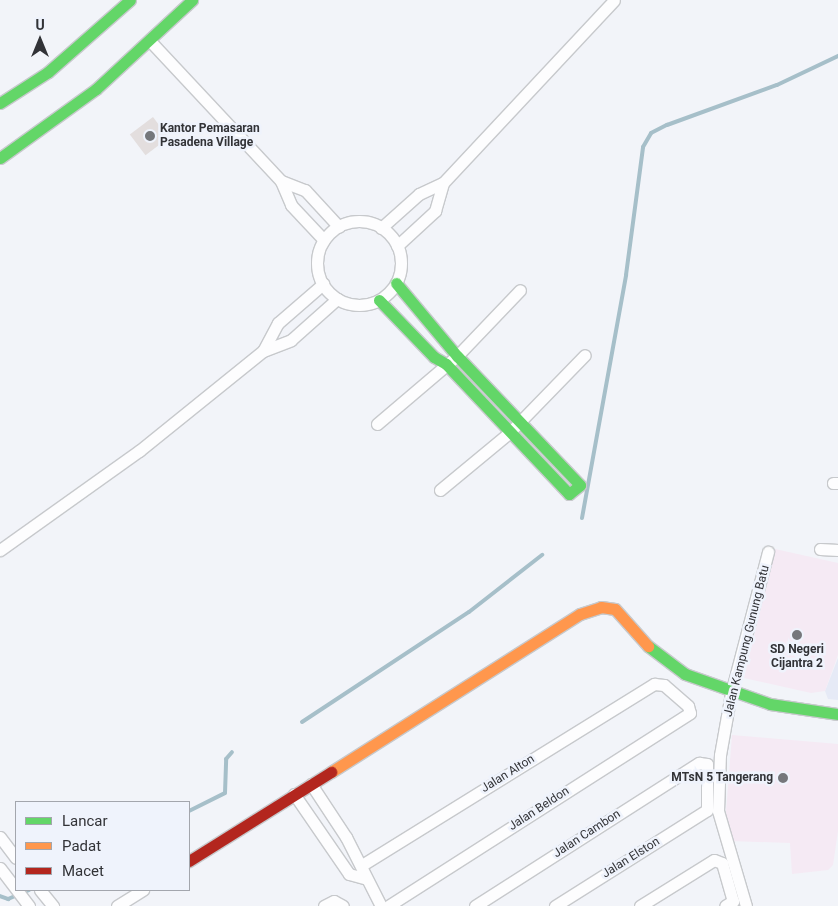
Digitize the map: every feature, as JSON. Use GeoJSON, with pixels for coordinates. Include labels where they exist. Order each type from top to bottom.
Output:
{"type":"FeatureCollection","features":[{"type":"Feature","properties":{"kind":"street"},"geometry":{"type":"LineString","coordinates":[[0,103],[48,72],[130,0]]}},
{"type":"Feature","properties":{"kind":"street"},"geometry":{"type":"LineString","coordinates":[[0,158],[96,89],[151,42],[192,0]]}},
{"type":"Feature","properties":{"kind":"street"},"geometry":{"type":"LineString","coordinates":[[381,228],[419,194],[444,182],[614,0]]}},
{"type":"Feature","properties":{"kind":"street"},"geometry":{"type":"LineString","coordinates":[[151,42],[281,181],[292,205],[324,240]]}},
{"type":"Feature","properties":{"kind":"street"},"geometry":{"type":"LineString","coordinates":[[281,181],[305,190],[339,227]]}},
{"type":"Feature","properties":{"kind":"street"},"geometry":{"type":"LineString","coordinates":[[397,246],[435,210],[444,182]]}},
{"type":"Feature","properties":{"kind":"street"},"geometry":{"type":"LineString","coordinates":[[363,222],[381,228],[397,246],[400,271],[396,282],[379,300],[354,304],[337,299],[322,284],[317,262],[324,240],[339,227],[363,222]]}},
{"type":"Feature","properties":{"kind":"street"},"geometry":{"type":"LineString","coordinates":[[379,300],[434,357],[446,364],[569,494],[580,485],[457,356],[449,342],[396,282]]}},
{"type":"Feature","properties":{"kind":"street"},"geometry":{"type":"LineString","coordinates":[[264,351],[278,323],[322,284]]}},
{"type":"Feature","properties":{"kind":"street"},"geometry":{"type":"LineString","coordinates":[[377,424],[457,356],[520,290]]}},
{"type":"Feature","properties":{"kind":"street"},"geometry":{"type":"LineString","coordinates":[[0,550],[139,451],[264,351],[291,340],[337,299]]}},
{"type":"Feature","properties":{"kind":"street"},"geometry":{"type":"LineString","coordinates":[[440,490],[510,432],[585,355]]}},
{"type":"Feature","properties":{"kind":"street"},"geometry":{"type":"LineString","coordinates":[[820,549],[838,550]]}},
{"type":"Feature","properties":{"kind":"street","name":"Jalan Kampung Gunung Batu"},"geometry":{"type":"LineString","coordinates":[[746,906],[718,811],[720,755],[732,693],[768,552]]}},
{"type":"Feature","properties":{"kind":"street"},"geometry":{"type":"LineString","coordinates":[[190,860],[580,614],[601,607],[615,609],[650,649],[685,674],[732,693],[838,714]]}},
{"type":"Feature","properties":{"kind":"street","name":"Jalan Beldon"},"geometry":{"type":"LineString","coordinates":[[388,906],[690,713],[688,706],[664,685],[654,684]]}},
{"type":"Feature","properties":{"kind":"street","name":"Jalan Alton"},"geometry":{"type":"LineString","coordinates":[[362,865],[654,684]]}},
{"type":"Feature","properties":{"kind":"street","name":"Jalan Cambon"},"geometry":{"type":"LineString","coordinates":[[476,906],[699,763],[708,768],[707,810]]}},
{"type":"Feature","properties":{"kind":"street"},"geometry":{"type":"LineString","coordinates":[[311,784],[362,865],[364,878],[381,906]]}},
{"type":"Feature","properties":{"kind":"street"},"geometry":{"type":"LineString","coordinates":[[294,794],[349,874],[364,878]]}},
{"type":"Feature","properties":{"kind":"street","name":"Jalan Elston"},"geometry":{"type":"LineString","coordinates":[[555,906],[707,810]]}},
{"type":"Feature","properties":{"kind":"street"},"geometry":{"type":"LineString","coordinates":[[0,836],[15,857]]}},
{"type":"Feature","properties":{"kind":"street"},"geometry":{"type":"LineString","coordinates":[[640,906],[711,860],[722,863],[729,904]]}},
{"type":"Feature","properties":{"kind":"street"},"geometry":{"type":"LineString","coordinates":[[0,868],[15,888]]}},
{"type":"Feature","properties":{"kind":"street"},"geometry":{"type":"LineString","coordinates":[[17,891],[28,906]]}},
{"type":"Feature","properties":{"kind":"street"},"geometry":{"type":"LineString","coordinates":[[41,891],[53,906]]}},
{"type":"Feature","properties":{"kind":"street"},"geometry":{"type":"LineString","coordinates":[[117,906],[141,891]]}},
{"type":"Feature","properties":{"kind":"street"},"geometry":{"type":"LineString","coordinates":[[326,904],[338,900],[343,906]]}},
{"type":"Feature","properties":{"kind":"shaded area","name":"SD Negeri Cijantra 2"},"geometry":{"type":"Polygon","coordinates":[[[775,549],[838,563],[838,655],[825,691],[811,693],[744,678],[775,549]]]}},
{"type":"Feature","properties":{"kind":"shaded area"},"geometry":{"type":"Polygon","coordinates":[[[838,658],[838,700],[828,699],[825,691],[838,658]]]}},
{"type":"Feature","properties":{"kind":"shaded area","name":"MTsN 5 Tangerang"},"geometry":{"type":"Polygon","coordinates":[[[732,735],[838,744],[838,831],[833,865],[828,870],[792,874],[790,843],[730,841],[726,812],[732,735]]]}},
{"type":"Feature","properties":{"kind":"building","name":"Kantor Pemasaran Pasadena Village"},"geometry":{"type":"Polygon","coordinates":[[[153,117],[169,138],[145,155],[130,134],[153,117]]]}},
{"type":"Feature","properties":{"kind":"waterway"},"geometry":{"type":"LineString","coordinates":[[582,518],[626,275],[643,147],[651,133],[667,125],[777,85],[838,56]]}},
{"type":"Feature","properties":{"kind":"waterway"},"geometry":{"type":"LineString","coordinates":[[302,722],[469,612],[542,555]]}},
{"type":"Feature","properties":{"kind":"waterway"},"geometry":{"type":"LineString","coordinates":[[190,810],[225,793],[226,759],[232,752]]}},
{"type":"Feature","properties":{"kind":"waterway"},"geometry":{"type":"LineString","coordinates":[[0,896],[8,899],[27,891]]}},
{"type":"Feature","properties":{"kind":"traffic: fast"},"geometry":{"type":"LineString","coordinates":[[0,103],[48,72],[130,0]]}},
{"type":"Feature","properties":{"kind":"traffic: fast"},"geometry":{"type":"LineString","coordinates":[[0,158],[96,89],[192,0]]}},
{"type":"Feature","properties":{"kind":"traffic: fast"},"geometry":{"type":"LineString","coordinates":[[379,300],[434,357],[446,364],[569,494],[580,485],[457,356],[396,283]]}},
{"type":"Feature","properties":{"kind":"traffic: fast"},"geometry":{"type":"LineString","coordinates":[[648,646],[685,674],[770,704],[838,714]]}},
{"type":"Feature","properties":{"kind":"traffic: slow"},"geometry":{"type":"LineString","coordinates":[[331,772],[580,614],[601,607],[615,609],[648,646]]}},
{"type":"Feature","properties":{"kind":"traffic: jam"},"geometry":{"type":"LineString","coordinates":[[190,860],[331,772]]}},
{"type":"Feature","properties":{"kind":"place","name":"Kantor Pemasaran Pasadena Village"},"geometry":{"type":"Point","coordinates":[150,136]}},
{"type":"Feature","properties":{"kind":"place","name":"SD Negeri Cijantra 2"},"geometry":{"type":"Point","coordinates":[797,635]}},
{"type":"Feature","properties":{"kind":"place","name":"MTsN 5 Tangerang"},"geometry":{"type":"Point","coordinates":[783,778]}}]}
